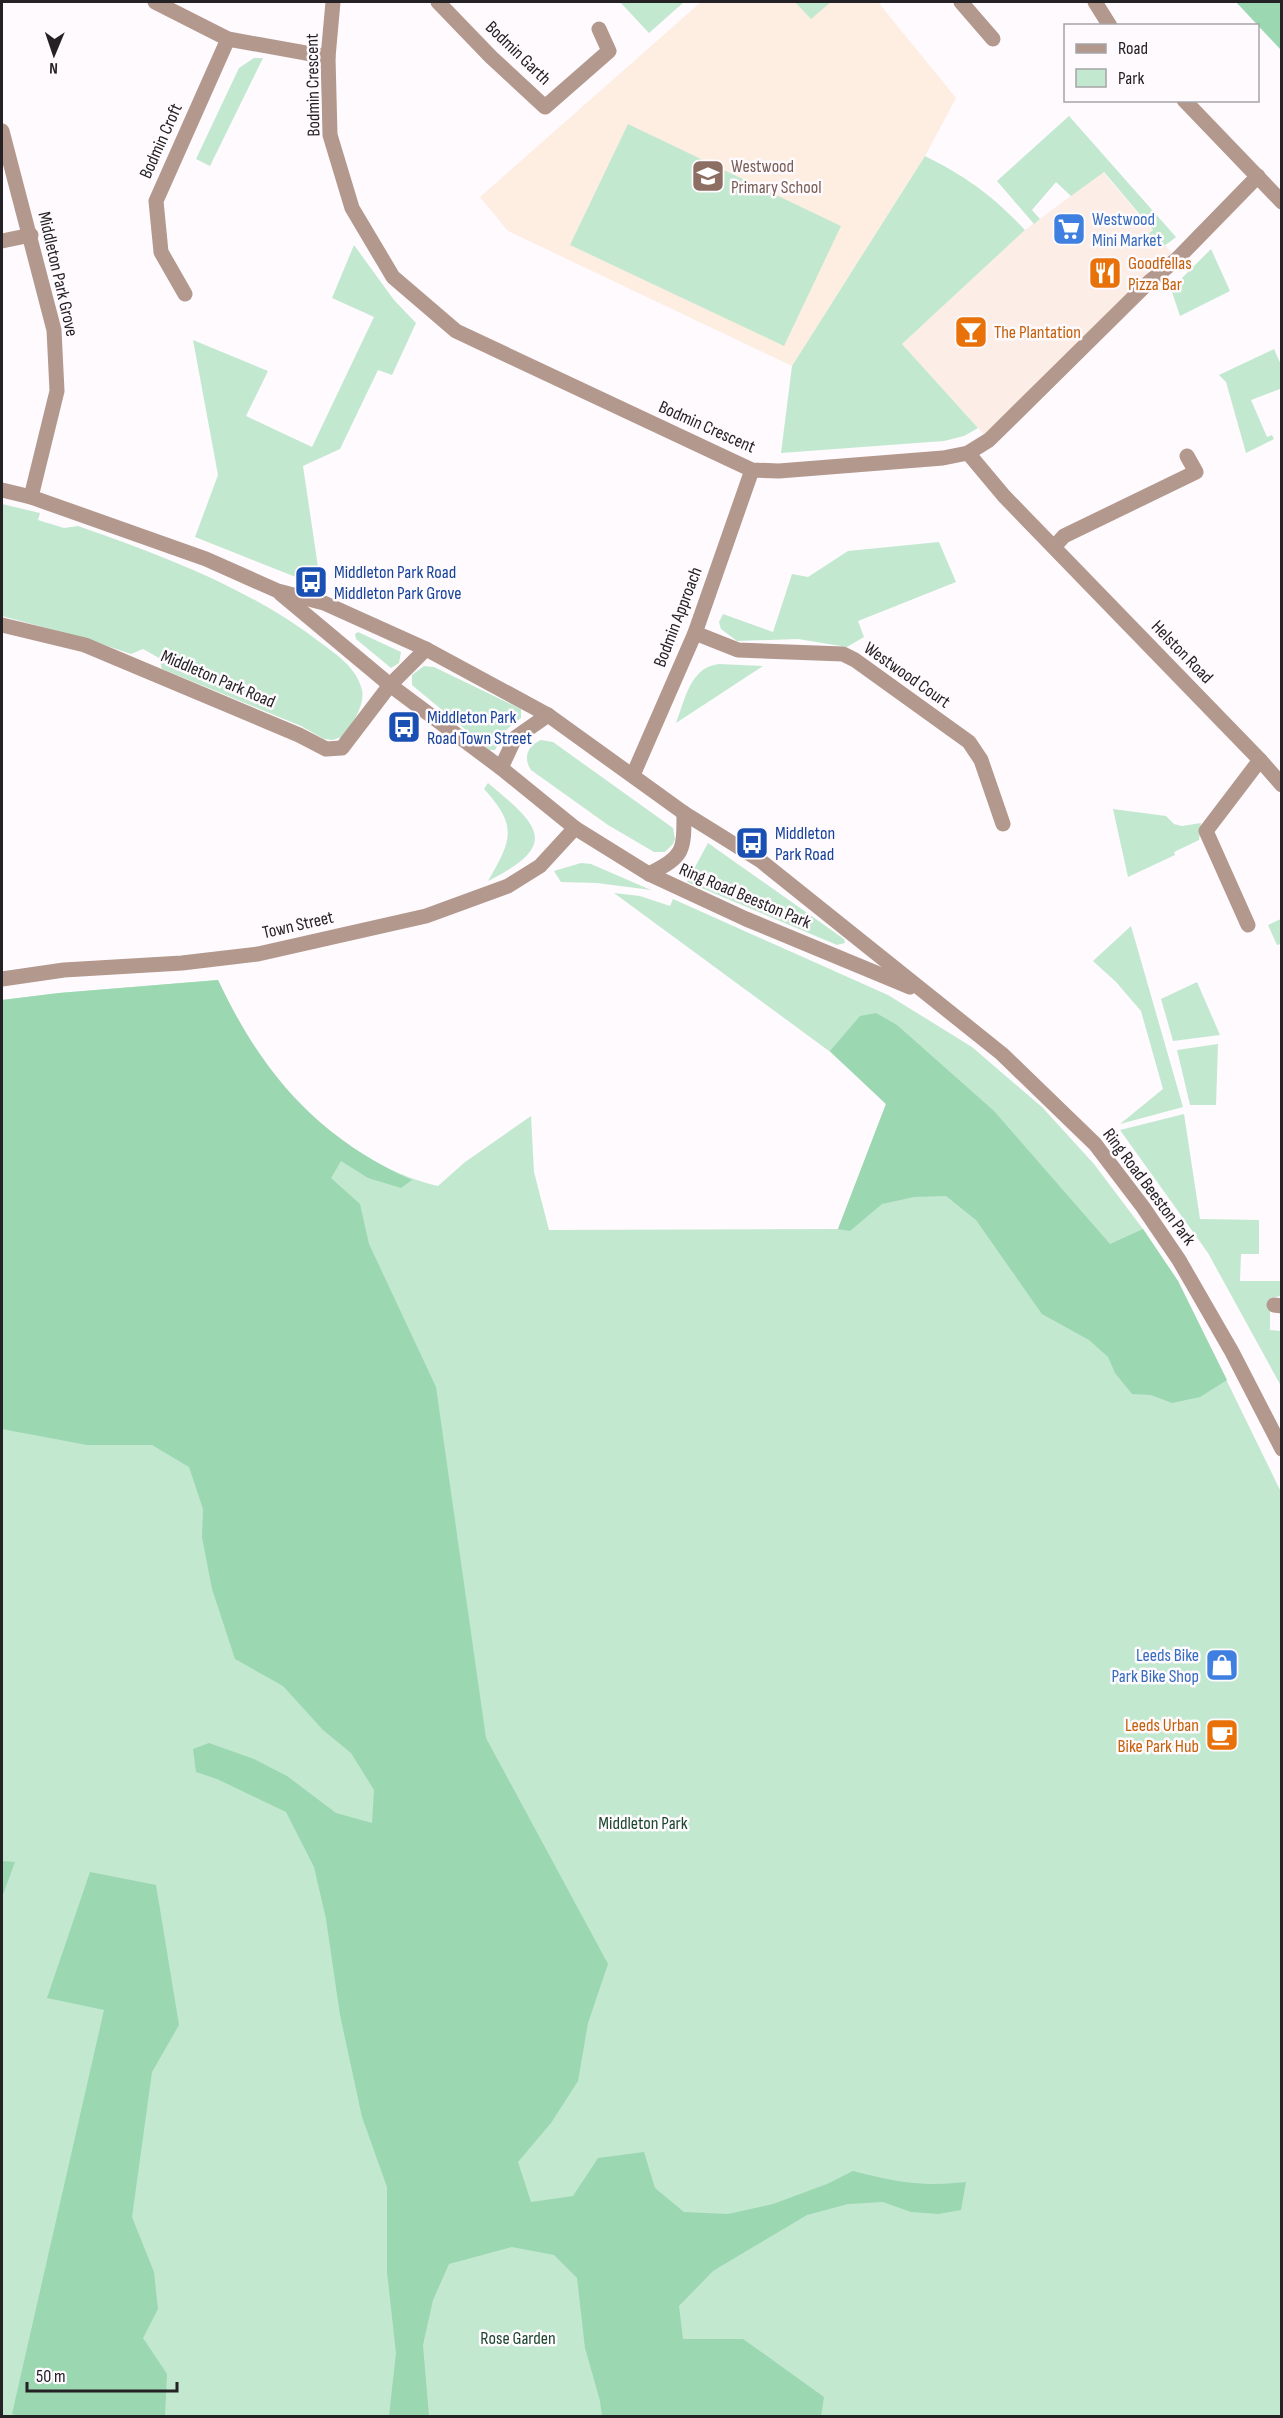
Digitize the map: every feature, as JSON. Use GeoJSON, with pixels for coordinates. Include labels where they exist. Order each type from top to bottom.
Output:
{"type":"FeatureCollection","features":[{"type":"Feature","properties":{"kind":"street"},"geometry":{"type":"LineString","coordinates":[[155,2],[228,39],[328,57]]}},
{"type":"Feature","properties":{"kind":"street","name":"Bodmin Crescent"},"geometry":{"type":"LineString","coordinates":[[333,2],[328,57],[330,135],[352,208],[393,277],[456,331],[752,470],[779,471],[920,460],[968,453],[989,440],[1149,282],[1177,259],[1258,176]]}},
{"type":"Feature","properties":{"kind":"street","name":"Bodmin Garth"},"geometry":{"type":"LineString","coordinates":[[438,2],[491,57],[545,106],[609,51],[599,29]]}},
{"type":"Feature","properties":{"kind":"street"},"geometry":{"type":"LineString","coordinates":[[961,2],[993,39]]}},
{"type":"Feature","properties":{"kind":"street"},"geometry":{"type":"LineString","coordinates":[[1095,2],[1109,24]]}},
{"type":"Feature","properties":{"kind":"street","name":"Bodmin Croft"},"geometry":{"type":"LineString","coordinates":[[185,294],[161,252],[156,201],[228,39]]}},
{"type":"Feature","properties":{"kind":"street"},"geometry":{"type":"LineString","coordinates":[[1186,102],[1281,202]]}},
{"type":"Feature","properties":{"kind":"street","name":"Middleton Park Grove"},"geometry":{"type":"LineString","coordinates":[[2,131],[54,330],[57,391],[31,497]]}},
{"type":"Feature","properties":{"kind":"street"},"geometry":{"type":"LineString","coordinates":[[2,241],[31,235]]}},
{"type":"Feature","properties":{"kind":"street","name":"Helston Road"},"geometry":{"type":"LineString","coordinates":[[968,453],[1004,496],[1260,760],[1281,785]]}},
{"type":"Feature","properties":{"kind":"street"},"geometry":{"type":"LineString","coordinates":[[1053,547],[1064,536],[1196,472],[1187,456]]}},
{"type":"Feature","properties":{"kind":"street","name":"Bodmin Approach"},"geometry":{"type":"LineString","coordinates":[[633,775],[695,633],[752,470]]}},
{"type":"Feature","properties":{"kind":"street"},"geometry":{"type":"LineString","coordinates":[[2,490],[31,497],[206,559],[278,591],[324,603],[426,649],[548,715],[633,775]]}},
{"type":"Feature","properties":{"kind":"street"},"geometry":{"type":"LineString","coordinates":[[278,591],[390,685],[501,768],[575,828]]}},
{"type":"Feature","properties":{"kind":"street","name":"Middleton Park Road"},"geometry":{"type":"LineString","coordinates":[[2,626],[85,645],[299,735],[326,749],[342,748],[390,685],[426,649]]}},
{"type":"Feature","properties":{"kind":"street","name":"Westwood Court"},"geometry":{"type":"LineString","coordinates":[[695,633],[738,650],[843,654],[855,660],[969,742],[981,760],[1003,824]]}},
{"type":"Feature","properties":{"kind":"street"},"geometry":{"type":"LineString","coordinates":[[501,768],[514,738],[548,715]]}},
{"type":"Feature","properties":{"kind":"street"},"geometry":{"type":"LineString","coordinates":[[1248,925],[1206,831],[1260,760]]}},
{"type":"Feature","properties":{"kind":"street","name":"Ring Road Beeston Park"},"geometry":{"type":"LineString","coordinates":[[633,775],[684,813],[761,861],[1002,1054],[1095,1144],[1143,1207],[1179,1260],[1232,1352],[1281,1449]]}},
{"type":"Feature","properties":{"kind":"street","name":"Ring Road Beeston Park"},"geometry":{"type":"LineString","coordinates":[[649,874],[673,862],[684,844],[684,813]]}},
{"type":"Feature","properties":{"kind":"street","name":"Ring Road Beeston Park"},"geometry":{"type":"LineString","coordinates":[[575,828],[649,874],[736,914],[926,994]]}},
{"type":"Feature","properties":{"kind":"street","name":"Town Street"},"geometry":{"type":"LineString","coordinates":[[2,979],[64,970],[182,963],[258,954],[426,916],[508,886],[540,866],[575,828]]}},
{"type":"Feature","properties":{"kind":"shaded area","name":"Westwood Primary School"},"geometry":{"type":"Polygon","coordinates":[[[701,2],[878,2],[956,98],[925,156],[792,366],[508,231],[480,197],[701,2]]]}},
{"type":"Feature","properties":{"kind":"shaded area"},"geometry":{"type":"Polygon","coordinates":[[[1103,172],[1177,259],[989,440],[902,344],[1025,230],[1103,172]]]}},
{"type":"Feature","properties":{"kind":"green space"},"geometry":{"type":"Polygon","coordinates":[[[620,2],[684,2],[649,33],[620,2]]]}},
{"type":"Feature","properties":{"kind":"green space"},"geometry":{"type":"Polygon","coordinates":[[[795,2],[831,2],[811,19],[795,2]]]}},
{"type":"Feature","properties":{"kind":"green space"},"geometry":{"type":"Polygon","coordinates":[[[1236,2],[1281,2],[1281,50],[1259,24],[1236,2]]]}},
{"type":"Feature","properties":{"kind":"green space"},"geometry":{"type":"Polygon","coordinates":[[[254,58],[263,58],[210,166],[196,159],[239,68],[254,58]]]}},
{"type":"Feature","properties":{"kind":"green space"},"geometry":{"type":"Polygon","coordinates":[[[1069,116],[1176,237],[1169,243],[1155,247],[1146,245],[1142,240],[1153,230],[1104,172],[1071,196],[1056,182],[1032,210],[1040,219],[1034,224],[997,181],[1069,116]]]}},
{"type":"Feature","properties":{"kind":"green space"},"geometry":{"type":"Polygon","coordinates":[[[628,124],[841,226],[784,346],[570,245],[628,124]]]}},
{"type":"Feature","properties":{"kind":"green space"},"geometry":{"type":"Polygon","coordinates":[[[925,156],[979,188],[1025,230],[902,344],[978,428],[964,436],[944,441],[781,453],[792,366],[925,156]]]}},
{"type":"Feature","properties":{"kind":"green space"},"geometry":{"type":"Polygon","coordinates":[[[354,245],[394,300],[416,323],[392,375],[378,370],[340,449],[303,466],[321,587],[195,537],[218,475],[193,340],[268,371],[246,416],[312,447],[374,317],[332,298],[354,245]]]}},
{"type":"Feature","properties":{"kind":"green space"},"geometry":{"type":"Polygon","coordinates":[[[1211,249],[1230,291],[1180,316],[1171,289],[1211,249]]]}},
{"type":"Feature","properties":{"kind":"green space"},"geometry":{"type":"Polygon","coordinates":[[[1274,349],[1281,365],[1281,391],[1280,389],[1251,400],[1267,437],[1272,435],[1274,439],[1246,453],[1226,382],[1219,375],[1274,349]]]}},
{"type":"Feature","properties":{"kind":"green space"},"geometry":{"type":"Polygon","coordinates":[[[2,504],[40,513],[38,520],[64,528],[78,526],[173,561],[234,589],[293,623],[340,657],[356,675],[362,690],[362,703],[344,736],[333,740],[324,739],[301,726],[162,669],[159,658],[143,649],[131,654],[90,640],[2,616],[2,504]]]}},
{"type":"Feature","properties":{"kind":"green space"},"geometry":{"type":"Polygon","coordinates":[[[939,542],[956,582],[858,621],[864,637],[847,647],[798,639],[737,641],[721,629],[719,622],[723,614],[773,632],[792,574],[808,577],[848,551],[939,542]]]}},
{"type":"Feature","properties":{"kind":"green space"},"geometry":{"type":"Polygon","coordinates":[[[358,632],[401,652],[399,663],[391,668],[356,639],[355,634],[358,632]]]}},
{"type":"Feature","properties":{"kind":"green space"},"geometry":{"type":"Polygon","coordinates":[[[719,664],[763,666],[676,723],[695,678],[709,666],[719,664]]]}},
{"type":"Feature","properties":{"kind":"green space"},"geometry":{"type":"Polygon","coordinates":[[[424,666],[434,667],[521,709],[521,718],[507,729],[495,750],[490,750],[412,685],[412,675],[424,666]]]}},
{"type":"Feature","properties":{"kind":"green space"},"geometry":{"type":"Polygon","coordinates":[[[541,740],[553,742],[673,828],[675,839],[673,844],[665,852],[654,852],[608,825],[531,770],[527,761],[528,753],[532,746],[541,740]]]}},
{"type":"Feature","properties":{"kind":"green space"},"geometry":{"type":"Polygon","coordinates":[[[488,783],[520,811],[529,823],[534,834],[534,845],[526,856],[511,868],[488,881],[502,855],[508,834],[502,813],[484,789],[488,783]]]}},
{"type":"Feature","properties":{"kind":"green space"},"geometry":{"type":"Polygon","coordinates":[[[1113,809],[1166,816],[1174,824],[1182,826],[1201,823],[1199,840],[1174,852],[1175,855],[1128,877],[1113,809]]]}},
{"type":"Feature","properties":{"kind":"green space"},"geometry":{"type":"Polygon","coordinates":[[[708,843],[844,939],[845,943],[837,945],[687,882],[708,843]]]}},
{"type":"Feature","properties":{"kind":"green space"},"geometry":{"type":"Polygon","coordinates":[[[581,863],[591,864],[651,890],[597,883],[561,882],[554,871],[581,863]]]}},
{"type":"Feature","properties":{"kind":"green space","name":"Middleton Park"},"geometry":{"type":"Polygon","coordinates":[[[614,893],[640,896],[670,906],[673,899],[888,995],[972,1047],[1042,1107],[1094,1164],[1143,1229],[1178,1281],[1281,1492],[1281,2416],[2,2416],[2,1000],[218,980],[250,1042],[286,1090],[307,1112],[355,1150],[409,1177],[438,1186],[465,1162],[531,1116],[534,1172],[549,1230],[838,1229],[886,1104],[829,1051],[614,893]]]}},
{"type":"Feature","properties":{"kind":"green space"},"geometry":{"type":"Polygon","coordinates":[[[1281,919],[1281,944],[1277,945],[1268,925],[1281,919]]]}},
{"type":"Feature","properties":{"kind":"green space"},"geometry":{"type":"Polygon","coordinates":[[[1131,926],[1183,1107],[1120,1124],[1163,1089],[1141,1011],[1116,982],[1093,961],[1131,926]]]}},
{"type":"Feature","properties":{"kind":"green space"},"geometry":{"type":"Polygon","coordinates":[[[218,980],[235,1014],[254,1044],[296,1099],[348,1144],[378,1163],[412,1180],[401,1188],[368,1178],[341,1161],[331,1178],[360,1204],[369,1244],[436,1387],[486,1738],[608,1964],[588,2023],[578,2081],[551,2123],[518,2162],[531,2202],[573,2196],[598,2158],[644,2152],[655,2188],[684,2212],[728,2214],[773,2204],[827,2184],[853,2171],[909,2182],[935,2184],[966,2182],[961,2210],[938,2214],[911,2212],[883,2202],[848,2204],[807,2215],[713,2271],[679,2306],[683,2339],[743,2339],[824,2397],[821,2416],[602,2416],[585,2348],[577,2278],[554,2255],[512,2247],[449,2264],[433,2300],[423,2345],[429,2416],[389,2416],[396,2353],[387,2272],[387,2187],[362,2117],[340,2015],[326,1919],[314,1867],[286,1812],[217,1779],[196,1772],[193,1749],[209,1743],[254,1759],[287,1776],[336,1813],[372,1823],[374,1790],[351,1753],[323,1730],[283,1686],[235,1659],[212,1589],[202,1537],[203,1509],[189,1467],[152,1445],[87,1445],[2,1429],[2,1000],[218,980]]]}},
{"type":"Feature","properties":{"kind":"green space"},"geometry":{"type":"Polygon","coordinates":[[[1197,982],[1220,1035],[1173,1041],[1161,999],[1197,982]]]}},
{"type":"Feature","properties":{"kind":"green space"},"geometry":{"type":"Polygon","coordinates":[[[876,1013],[897,1025],[994,1111],[1110,1244],[1143,1229],[1178,1281],[1227,1380],[1200,1397],[1172,1403],[1151,1395],[1132,1394],[1115,1373],[1108,1357],[1089,1340],[1042,1314],[976,1220],[946,1196],[914,1197],[882,1204],[850,1231],[838,1229],[886,1104],[830,1051],[860,1016],[876,1013]]]}},
{"type":"Feature","properties":{"kind":"green space"},"geometry":{"type":"Polygon","coordinates":[[[1218,1044],[1216,1105],[1190,1105],[1177,1050],[1218,1044]]]}},
{"type":"Feature","properties":{"kind":"green space"},"geometry":{"type":"Polygon","coordinates":[[[1184,1114],[1200,1219],[1259,1220],[1259,1254],[1241,1254],[1240,1281],[1281,1281],[1281,1296],[1270,1298],[1270,1330],[1281,1331],[1281,1386],[1208,1253],[1120,1130],[1184,1114]]]}},
{"type":"Feature","properties":{"kind":"green space"},"geometry":{"type":"Polygon","coordinates":[[[2,1861],[15,1862],[2,1897],[2,1861]]]}},
{"type":"Feature","properties":{"kind":"green space"},"geometry":{"type":"Polygon","coordinates":[[[90,1872],[156,1885],[179,2025],[152,2072],[132,2217],[154,2272],[158,2309],[143,2338],[167,2374],[165,2416],[20,2416],[12,2414],[104,2010],[47,1998],[90,1872]]]}},
{"type":"Feature","properties":{"kind":"place","name":"Westwood Primary School"},"geometry":{"type":"Point","coordinates":[708,176]}},
{"type":"Feature","properties":{"kind":"place","name":"Westwood Mini Market"},"geometry":{"type":"Point","coordinates":[1069,229]}},
{"type":"Feature","properties":{"kind":"place","name":"Goodfellas Pizza Bar"},"geometry":{"type":"Point","coordinates":[1105,273]}},
{"type":"Feature","properties":{"kind":"place","name":"The Plantation"},"geometry":{"type":"Point","coordinates":[971,332]}},
{"type":"Feature","properties":{"kind":"place","name":"Middleton Park Road Middleton Park Grove"},"geometry":{"type":"Point","coordinates":[311,582]}},
{"type":"Feature","properties":{"kind":"place","name":"Middleton Park Road Town Street"},"geometry":{"type":"Point","coordinates":[404,727]}},
{"type":"Feature","properties":{"kind":"place","name":"Middleton Park Road"},"geometry":{"type":"Point","coordinates":[752,843]}},
{"type":"Feature","properties":{"kind":"place","name":"Leeds Bike Park Bike Shop"},"geometry":{"type":"Point","coordinates":[1222,1665]}},
{"type":"Feature","properties":{"kind":"place","name":"Leeds Urban Bike Park Hub"},"geometry":{"type":"Point","coordinates":[1222,1735]}},
{"type":"Feature","properties":{"kind":"park label","name":"Rose Garden"},"geometry":{"type":"Point","coordinates":[518,2338]}}]}
